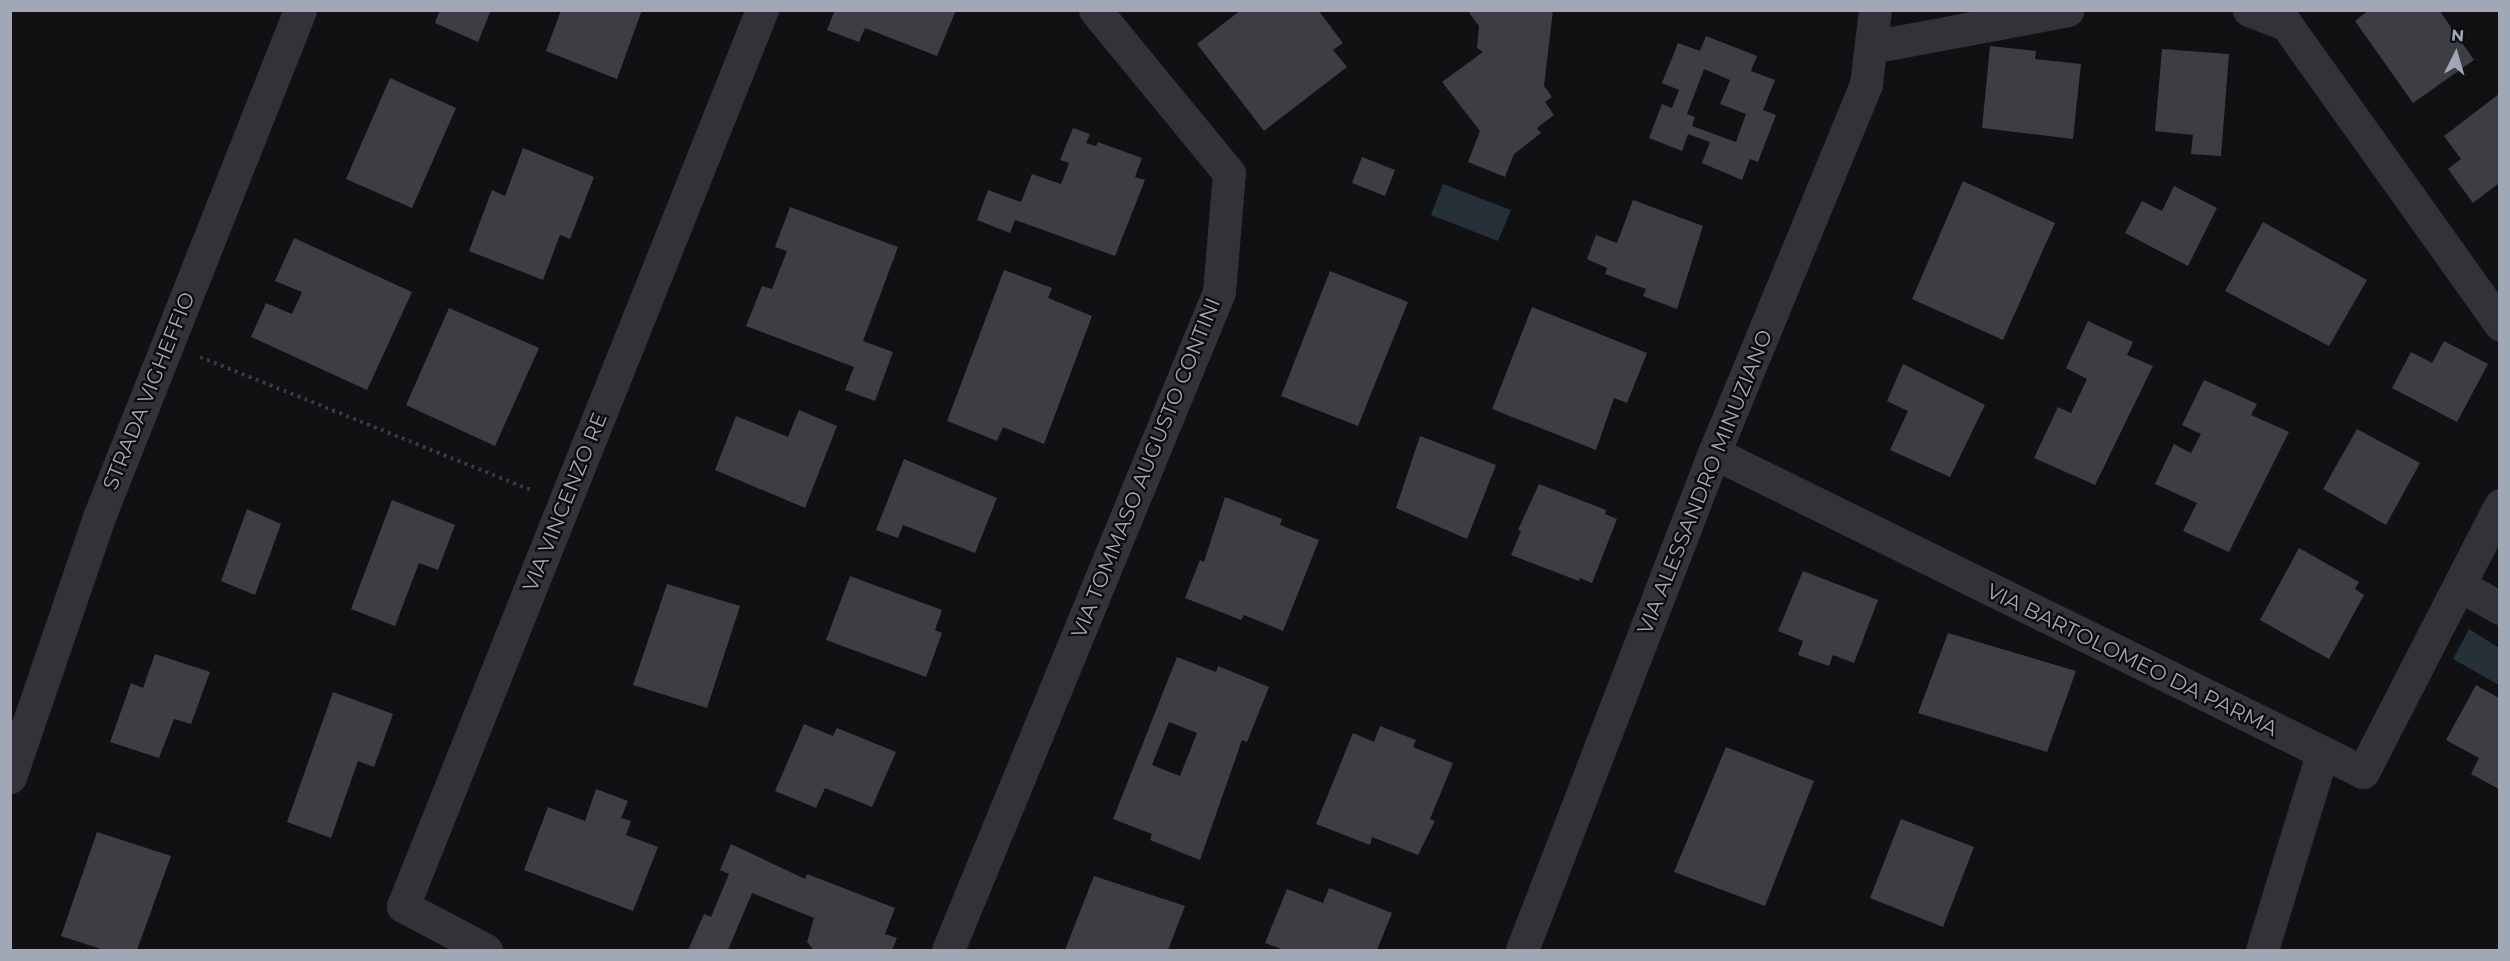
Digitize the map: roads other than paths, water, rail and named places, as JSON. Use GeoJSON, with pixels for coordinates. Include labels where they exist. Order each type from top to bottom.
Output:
{"type":"FeatureCollection","features":[{"type":"Feature","properties":{"kind":"street","name":"STRADA VIGHEFFIO"},"geometry":{"type":"LineString","coordinates":[[10,777],[99,517],[300,10]]}},
{"type":"Feature","properties":{"kind":"street","name":"VIA VINCENZO RE"},"geometry":{"type":"LineString","coordinates":[[486,951],[403,906],[762,10]]}},
{"type":"Feature","properties":{"kind":"street","name":"VIA TOMMASO AUGUSTO CONTINI"},"geometry":{"type":"LineString","coordinates":[[948,951],[1219,292],[1229,173],[1095,10]]}},
{"type":"Feature","properties":{"kind":"street","name":"VIA ALESSANDRO MINUZIANO"},"geometry":{"type":"LineString","coordinates":[[1522,951],[1714,453],[1866,84],[1875,10]]}},
{"type":"Feature","properties":{"kind":"street"},"geometry":{"type":"LineString","coordinates":[[1871,46],[2068,10]]}},
{"type":"Feature","properties":{"kind":"street"},"geometry":{"type":"LineString","coordinates":[[2249,10],[2286,24],[2499,324]]}},
{"type":"Feature","properties":{"kind":"street","name":"VIA BARTOLOMEO DA PARMA"},"geometry":{"type":"LineString","coordinates":[[1714,453],[2322,754],[2363,772],[2461,586],[2499,505]]}},
{"type":"Feature","properties":{"kind":"street"},"geometry":{"type":"LineString","coordinates":[[2461,586],[2499,608]]}},
{"type":"Feature","properties":{"kind":"street"},"geometry":{"type":"LineString","coordinates":[[2262,951],[2322,754]]}}]}
